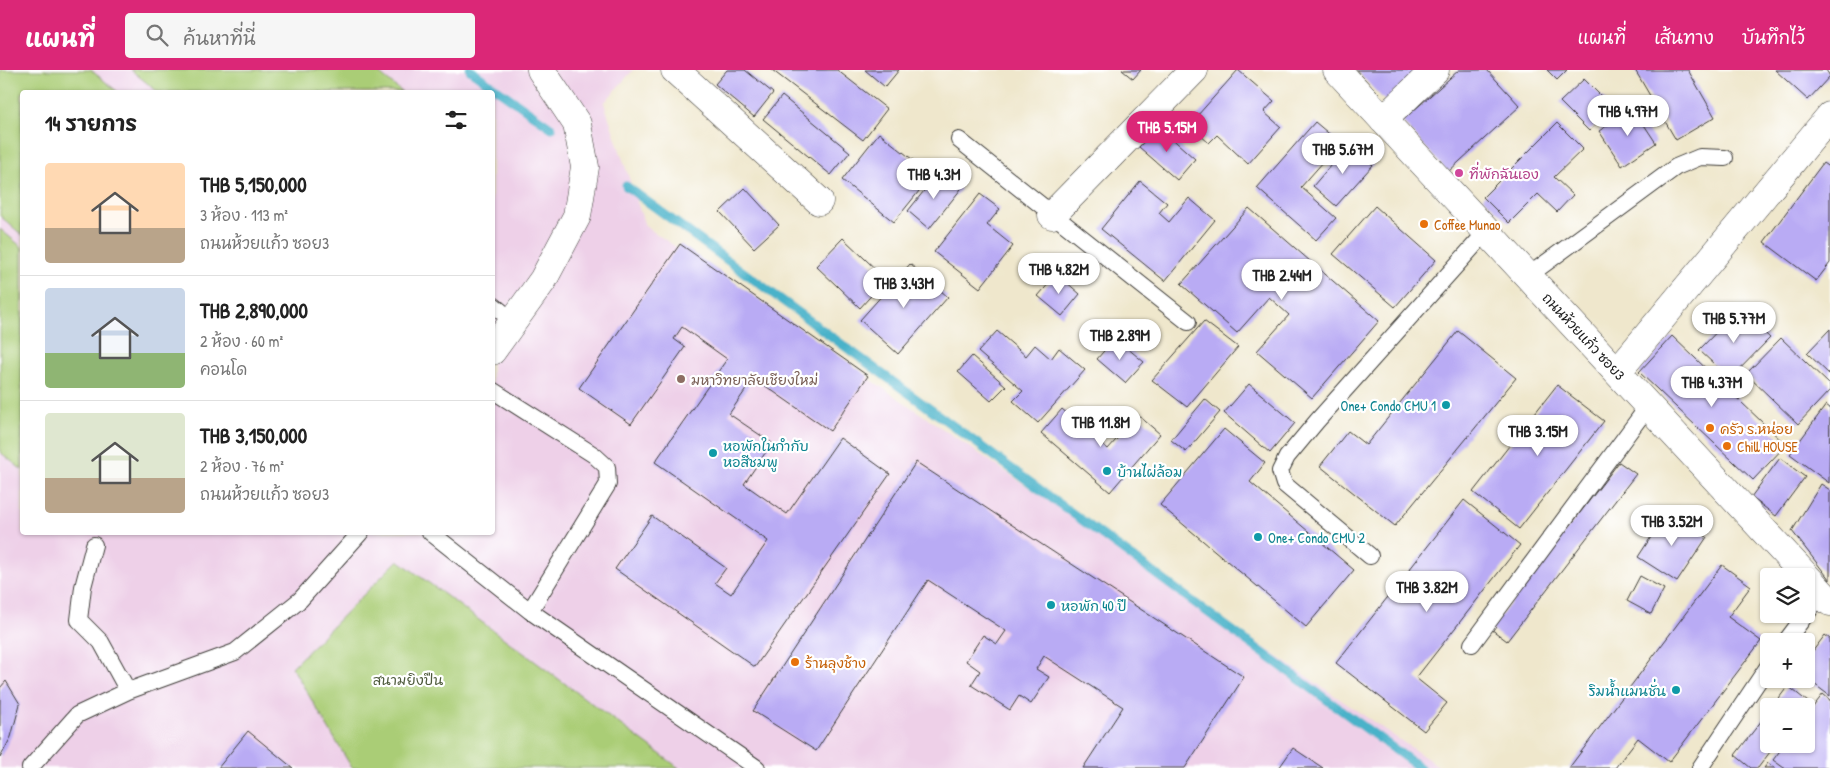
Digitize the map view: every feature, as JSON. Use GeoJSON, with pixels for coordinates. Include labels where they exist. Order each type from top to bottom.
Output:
{"type":"FeatureCollection","features":[{"type":"Feature","properties":{"kind":"street"},"geometry":{"type":"LineString","coordinates":[[675,70],[819,202]]}},
{"type":"Feature","properties":{"kind":"street"},"geometry":{"type":"LineString","coordinates":[[1052,215],[1194,70]]}},
{"type":"Feature","properties":{"kind":"street","name":"ถนนห้วยแก้ว ซอย3"},"geometry":{"type":"LineString","coordinates":[[1337,70],[1826,597]]}},
{"type":"Feature","properties":{"kind":"street"},"geometry":{"type":"LineString","coordinates":[[1383,120],[1435,70]]}},
{"type":"Feature","properties":{"kind":"street"},"geometry":{"type":"LineString","coordinates":[[1617,372],[1830,116]]}},
{"type":"Feature","properties":{"kind":"lane"},"geometry":{"type":"LineString","coordinates":[[495,347],[544,280],[577,216],[585,167],[577,124],[541,70]]}},
{"type":"Feature","properties":{"kind":"lane"},"geometry":{"type":"LineString","coordinates":[[959,140],[1188,322]]}},
{"type":"Feature","properties":{"kind":"lane"},"geometry":{"type":"LineString","coordinates":[[1528,276],[1676,168],[1700,157],[1725,158]]}},
{"type":"Feature","properties":{"kind":"lane"},"geometry":{"type":"LineString","coordinates":[[1370,556],[1284,484],[1280,471],[1286,457],[1317,421],[1487,231]]}},
{"type":"Feature","properties":{"kind":"lane"},"geometry":{"type":"LineString","coordinates":[[495,306],[514,322]]}},
{"type":"Feature","properties":{"kind":"lane"},"geometry":{"type":"LineString","coordinates":[[495,392],[594,454],[607,467],[608,484],[530,611]]}},
{"type":"Feature","properties":{"kind":"lane"},"geometry":{"type":"LineString","coordinates":[[1472,644],[1649,405]]}},
{"type":"Feature","properties":{"kind":"lane"},"geometry":{"type":"LineString","coordinates":[[30,768],[77,715],[128,691],[235,652],[300,600],[358,535]]}},
{"type":"Feature","properties":{"kind":"lane"},"geometry":{"type":"LineString","coordinates":[[433,535],[530,611],[749,767]]}},
{"type":"Feature","properties":{"kind":"lane"},"geometry":{"type":"LineString","coordinates":[[94,545],[83,587],[79,620],[101,642],[128,691]]}},
{"type":"Feature","properties":{"kind":"lane"},"geometry":{"type":"LineString","coordinates":[[1793,633],[1826,597]]}},
{"type":"Feature","properties":{"kind":"lane"},"geometry":{"type":"LineString","coordinates":[[1700,768],[1760,678]]}},
{"type":"Feature","properties":{"kind":"shaded area","name":"มหาวิทยาลัยเชียงใหม่"},"geometry":{"type":"Polygon","coordinates":[[[0,70],[633,70],[604,103],[645,226],[1441,768],[0,768],[0,70]]]}},
{"type":"Feature","properties":{"kind":"green space"},"geometry":{"type":"Polygon","coordinates":[[[0,70],[91,70],[116,90],[20,90],[20,233],[0,216],[0,70]]]}},
{"type":"Feature","properties":{"kind":"green space"},"geometry":{"type":"Polygon","coordinates":[[[131,70],[375,70],[400,90],[156,90],[131,70]]]}},
{"type":"Feature","properties":{"kind":"green space"},"geometry":{"type":"Polygon","coordinates":[[[0,229],[20,245],[20,468],[0,452],[0,229]]]}},
{"type":"Feature","properties":{"kind":"green space","name":"สนามยิงปืน"},"geometry":{"type":"Polygon","coordinates":[[[398,560],[679,768],[352,768],[292,667],[398,560]]]}},
{"type":"Feature","properties":{"kind":"building"},"geometry":{"type":"Polygon","coordinates":[[[727,70],[745,70],[773,93],[754,117],[715,84],[727,70]]]}},
{"type":"Feature","properties":{"kind":"building"},"geometry":{"type":"Polygon","coordinates":[[[772,70],[837,70],[887,109],[863,140],[772,70]]]}},
{"type":"Feature","properties":{"kind":"building"},"geometry":{"type":"Polygon","coordinates":[[[865,70],[899,70],[885,87],[865,70]]]}},
{"type":"Feature","properties":{"kind":"building"},"geometry":{"type":"Polygon","coordinates":[[[1122,70],[1141,70],[1133,79],[1122,70]]]}},
{"type":"Feature","properties":{"kind":"building"},"geometry":{"type":"Polygon","coordinates":[[[1238,70],[1274,101],[1264,112],[1281,127],[1248,164],[1217,135],[1209,143],[1189,125],[1238,70]]]}},
{"type":"Feature","properties":{"kind":"building"},"geometry":{"type":"Polygon","coordinates":[[[1356,70],[1419,70],[1385,101],[1356,70]]]}},
{"type":"Feature","properties":{"kind":"building"},"geometry":{"type":"Polygon","coordinates":[[[1459,70],[1487,70],[1520,106],[1448,172],[1402,121],[1459,70]]]}},
{"type":"Feature","properties":{"kind":"building"},"geometry":{"type":"Polygon","coordinates":[[[1547,70],[1567,70],[1557,80],[1547,70]]]}},
{"type":"Feature","properties":{"kind":"building"},"geometry":{"type":"Polygon","coordinates":[[[1635,70],[1688,70],[1715,117],[1676,140],[1635,70]]]}},
{"type":"Feature","properties":{"kind":"building"},"geometry":{"type":"Polygon","coordinates":[[[1775,70],[1826,70],[1830,76],[1808,100],[1775,70]]]}},
{"type":"Feature","properties":{"kind":"building"},"geometry":{"type":"Polygon","coordinates":[[[1584,79],[1613,108],[1589,131],[1560,102],[1584,79]]]}},
{"type":"Feature","properties":{"kind":"building"},"geometry":{"type":"Polygon","coordinates":[[[782,96],[850,152],[831,175],[763,119],[782,96]]]}},
{"type":"Feature","properties":{"kind":"building"},"geometry":{"type":"Polygon","coordinates":[[[1633,108],[1656,143],[1622,166],[1599,131],[1633,108]]]}},
{"type":"Feature","properties":{"kind":"building"},"geometry":{"type":"Polygon","coordinates":[[[1315,122],[1340,143],[1301,187],[1336,218],[1316,240],[1257,188],[1315,122]]]}},
{"type":"Feature","properties":{"kind":"building"},"geometry":{"type":"Polygon","coordinates":[[[1557,123],[1583,149],[1554,177],[1573,195],[1557,212],[1538,194],[1509,223],[1483,197],[1557,123]]]}},
{"type":"Feature","properties":{"kind":"building"},"geometry":{"type":"Polygon","coordinates":[[[1158,126],[1195,159],[1177,180],[1139,147],[1158,126]]]}},
{"type":"Feature","properties":{"kind":"building"},"geometry":{"type":"Polygon","coordinates":[[[879,133],[932,175],[894,222],[842,180],[879,133]]]}},
{"type":"Feature","properties":{"kind":"building"},"geometry":{"type":"Polygon","coordinates":[[[1349,144],[1373,165],[1336,206],[1313,186],[1349,144]]]}},
{"type":"Feature","properties":{"kind":"building"},"geometry":{"type":"Polygon","coordinates":[[[1823,163],[1830,168],[1830,263],[1816,281],[1764,242],[1823,163]]]}},
{"type":"Feature","properties":{"kind":"building"},"geometry":{"type":"Polygon","coordinates":[[[939,172],[961,189],[929,229],[908,211],[939,172]]]}},
{"type":"Feature","properties":{"kind":"building"},"geometry":{"type":"Polygon","coordinates":[[[1140,181],[1167,203],[1159,213],[1169,222],[1189,198],[1215,220],[1165,281],[1101,229],[1140,181]]]}},
{"type":"Feature","properties":{"kind":"building"},"geometry":{"type":"Polygon","coordinates":[[[745,188],[779,225],[754,248],[720,212],[745,188]]]}},
{"type":"Feature","properties":{"kind":"building"},"geometry":{"type":"Polygon","coordinates":[[[980,194],[1000,209],[987,225],[1013,246],[980,288],[934,252],[980,194]]]}},
{"type":"Feature","properties":{"kind":"building"},"geometry":{"type":"Polygon","coordinates":[[[1375,206],[1436,260],[1395,307],[1333,254],[1375,206]]]}},
{"type":"Feature","properties":{"kind":"building"},"geometry":{"type":"Polygon","coordinates":[[[1249,208],[1379,321],[1312,398],[1257,351],[1289,315],[1269,297],[1237,333],[1181,284],[1249,208]]]}},
{"type":"Feature","properties":{"kind":"building"},"geometry":{"type":"Polygon","coordinates":[[[843,238],[886,279],[860,308],[816,266],[843,238]]]}},
{"type":"Feature","properties":{"kind":"building","name":"หอพักในกำกับ หอสีชมพู"},"geometry":{"type":"Polygon","coordinates":[[[680,244],[868,376],[830,431],[754,378],[729,414],[772,443],[744,484],[787,514],[840,438],[890,474],[755,667],[615,569],[652,516],[726,568],[715,583],[731,594],[768,541],[655,462],[727,359],[682,327],[674,339],[685,347],[631,424],[579,388],[680,244]]]}},
{"type":"Feature","properties":{"kind":"building"},"geometry":{"type":"Polygon","coordinates":[[[910,264],[948,297],[898,354],[860,320],[910,264]]]}},
{"type":"Feature","properties":{"kind":"building"},"geometry":{"type":"Polygon","coordinates":[[[1057,274],[1080,294],[1062,316],[1038,296],[1057,274]]]}},
{"type":"Feature","properties":{"kind":"building"},"geometry":{"type":"Polygon","coordinates":[[[1739,309],[1770,338],[1730,379],[1699,350],[1739,309]]]}},
{"type":"Feature","properties":{"kind":"building"},"geometry":{"type":"Polygon","coordinates":[[[1204,321],[1238,347],[1187,407],[1152,380],[1204,321]]]}},
{"type":"Feature","properties":{"kind":"building"},"geometry":{"type":"Polygon","coordinates":[[[1830,329],[1830,375],[1807,353],[1830,329]]]}},
{"type":"Feature","properties":{"kind":"building"},"geometry":{"type":"Polygon","coordinates":[[[997,331],[1026,356],[1035,345],[1051,359],[1059,348],[1085,370],[1038,423],[1013,401],[1023,391],[978,352],[997,331]]]}},
{"type":"Feature","properties":{"kind":"building","name":"One+ Condo CMU 1"},"geometry":{"type":"Polygon","coordinates":[[[1458,331],[1516,378],[1395,526],[1320,466],[1348,431],[1366,445],[1458,331]]]}},
{"type":"Feature","properties":{"kind":"building"},"geometry":{"type":"Polygon","coordinates":[[[1672,336],[1786,445],[1753,480],[1639,372],[1672,336]]]}},
{"type":"Feature","properties":{"kind":"building"},"geometry":{"type":"Polygon","coordinates":[[[1115,338],[1144,362],[1125,383],[1097,359],[1115,338]]]}},
{"type":"Feature","properties":{"kind":"building"},"geometry":{"type":"Polygon","coordinates":[[[1781,338],[1830,385],[1830,390],[1798,424],[1746,374],[1781,338]]]}},
{"type":"Feature","properties":{"kind":"building"},"geometry":{"type":"Polygon","coordinates":[[[972,356],[1006,386],[991,401],[958,372],[972,356]]]}},
{"type":"Feature","properties":{"kind":"building"},"geometry":{"type":"Polygon","coordinates":[[[1249,384],[1295,423],[1270,453],[1224,413],[1249,384]]]}},
{"type":"Feature","properties":{"kind":"building"},"geometry":{"type":"Polygon","coordinates":[[[1557,385],[1604,421],[1519,529],[1473,492],[1557,385]]]}},
{"type":"Feature","properties":{"kind":"building"},"geometry":{"type":"Polygon","coordinates":[[[1205,399],[1220,412],[1186,452],[1171,440],[1205,399]]]}},
{"type":"Feature","properties":{"kind":"building"},"geometry":{"type":"Polygon","coordinates":[[[1826,405],[1830,408],[1829,483],[1790,454],[1826,405]]]}},
{"type":"Feature","properties":{"kind":"building","name":"บ้านไผ่ล้อม"},"geometry":{"type":"Polygon","coordinates":[[[1062,409],[1108,449],[1138,415],[1160,434],[1110,492],[1041,433],[1062,409]]]}},
{"type":"Feature","properties":{"kind":"building","name":"One+ Condo CMU 2"},"geometry":{"type":"Polygon","coordinates":[[[1224,429],[1265,463],[1250,482],[1354,570],[1306,627],[1160,505],[1224,429]]]}},
{"type":"Feature","properties":{"kind":"building"},"geometry":{"type":"Polygon","coordinates":[[[1780,458],[1805,477],[1776,516],[1751,497],[1780,458]]]}},
{"type":"Feature","properties":{"kind":"building","name":"หอพัก 40 ปี"},"geometry":{"type":"Polygon","coordinates":[[[916,462],[1244,677],[1185,768],[1083,768],[1123,707],[1044,656],[1036,669],[1049,677],[1031,704],[1019,696],[1010,710],[971,685],[980,671],[966,661],[983,635],[997,644],[1006,631],[928,580],[816,751],[753,711],[916,462]]]}},
{"type":"Feature","properties":{"kind":"building"},"geometry":{"type":"Polygon","coordinates":[[[1619,462],[1636,474],[1507,641],[1491,629],[1619,462]]]}},
{"type":"Feature","properties":{"kind":"building"},"geometry":{"type":"Polygon","coordinates":[[[1821,484],[1830,490],[1830,580],[1792,531],[1821,484]]]}},
{"type":"Feature","properties":{"kind":"building"},"geometry":{"type":"Polygon","coordinates":[[[1464,500],[1520,545],[1416,678],[1447,703],[1424,731],[1336,663],[1464,500]]]}},
{"type":"Feature","properties":{"kind":"building"},"geometry":{"type":"Polygon","coordinates":[[[1668,511],[1707,537],[1677,582],[1638,557],[1668,511]]]}},
{"type":"Feature","properties":{"kind":"building","name":"ริมน้ำแมนชั่น"},"geometry":{"type":"Polygon","coordinates":[[[1722,565],[1751,586],[1728,617],[1760,640],[1760,642],[1669,762],[1638,738],[1615,768],[1569,768],[1722,565]]]}},
{"type":"Feature","properties":{"kind":"building"},"geometry":{"type":"Polygon","coordinates":[[[1640,576],[1664,589],[1651,614],[1627,601],[1640,576]]]}},
{"type":"Feature","properties":{"kind":"building"},"geometry":{"type":"Polygon","coordinates":[[[1825,635],[1830,639],[1830,696],[1815,685],[1815,648],[1825,635]]]}},
{"type":"Feature","properties":{"kind":"building"},"geometry":{"type":"Polygon","coordinates":[[[6,681],[20,704],[11,737],[0,758],[0,688],[6,681]]]}},
{"type":"Feature","properties":{"kind":"building"},"geometry":{"type":"Polygon","coordinates":[[[1786,688],[1790,688],[1803,698],[1779,698],[1786,688]]]}},
{"type":"Feature","properties":{"kind":"building"},"geometry":{"type":"Polygon","coordinates":[[[1823,694],[1830,700],[1830,768],[1784,768],[1773,760],[1778,753],[1815,753],[1815,704],[1823,694]]]}},
{"type":"Feature","properties":{"kind":"building"},"geometry":{"type":"Polygon","coordinates":[[[1760,723],[1760,753],[1769,753],[1758,768],[1751,768],[1735,755],[1760,723]]]}},
{"type":"Feature","properties":{"kind":"building"},"geometry":{"type":"Polygon","coordinates":[[[248,731],[293,768],[218,768],[248,731]]]}},
{"type":"Feature","properties":{"kind":"building"},"geometry":{"type":"Polygon","coordinates":[[[1293,748],[1323,768],[1279,768],[1293,748]]]}},
{"type":"Feature","properties":{"kind":"building"},"geometry":{"type":"Polygon","coordinates":[[[1768,763],[1775,768],[1764,768],[1768,763]]]}},
{"type":"Feature","properties":{"kind":"waterway"},"geometry":{"type":"LineString","coordinates":[[470,70],[552,128]]}},
{"type":"Feature","properties":{"kind":"waterway"},"geometry":{"type":"LineString","coordinates":[[626,186],[1420,768]]}},
{"type":"Feature","properties":{"kind":"place","name":"ที่พักฉันเอง"},"geometry":{"type":"Point","coordinates":[1459,173]}},
{"type":"Feature","properties":{"kind":"place","name":"Coffee Munao"},"geometry":{"type":"Point","coordinates":[1424,224]}},
{"type":"Feature","properties":{"kind":"place","name":"มหาวิทยาลัยเชียงใหม่"},"geometry":{"type":"Point","coordinates":[681,379]}},
{"type":"Feature","properties":{"kind":"place","name":"One+ Condo CMU 1"},"geometry":{"type":"Point","coordinates":[1446,405]}},
{"type":"Feature","properties":{"kind":"place","name":"ครัว ร.หน่อย"},"geometry":{"type":"Point","coordinates":[1710,428]}},
{"type":"Feature","properties":{"kind":"place","name":"Chill HOUSE"},"geometry":{"type":"Point","coordinates":[1727,446]}},
{"type":"Feature","properties":{"kind":"place","name":"หอพักในกำกับ หอสีชมพู"},"geometry":{"type":"Point","coordinates":[713,453]}},
{"type":"Feature","properties":{"kind":"place","name":"บ้านไผ่ล้อม"},"geometry":{"type":"Point","coordinates":[1107,471]}},
{"type":"Feature","properties":{"kind":"place","name":"One+ Condo CMU 2"},"geometry":{"type":"Point","coordinates":[1258,537]}},
{"type":"Feature","properties":{"kind":"place","name":"หอพัก 40 ปี"},"geometry":{"type":"Point","coordinates":[1051,605]}},
{"type":"Feature","properties":{"kind":"place","name":"ร้านลุงช้าง"},"geometry":{"type":"Point","coordinates":[795,662]}},
{"type":"Feature","properties":{"kind":"place","name":"ริมน้ำแมนชั่น"},"geometry":{"type":"Point","coordinates":[1676,690]}}]}
